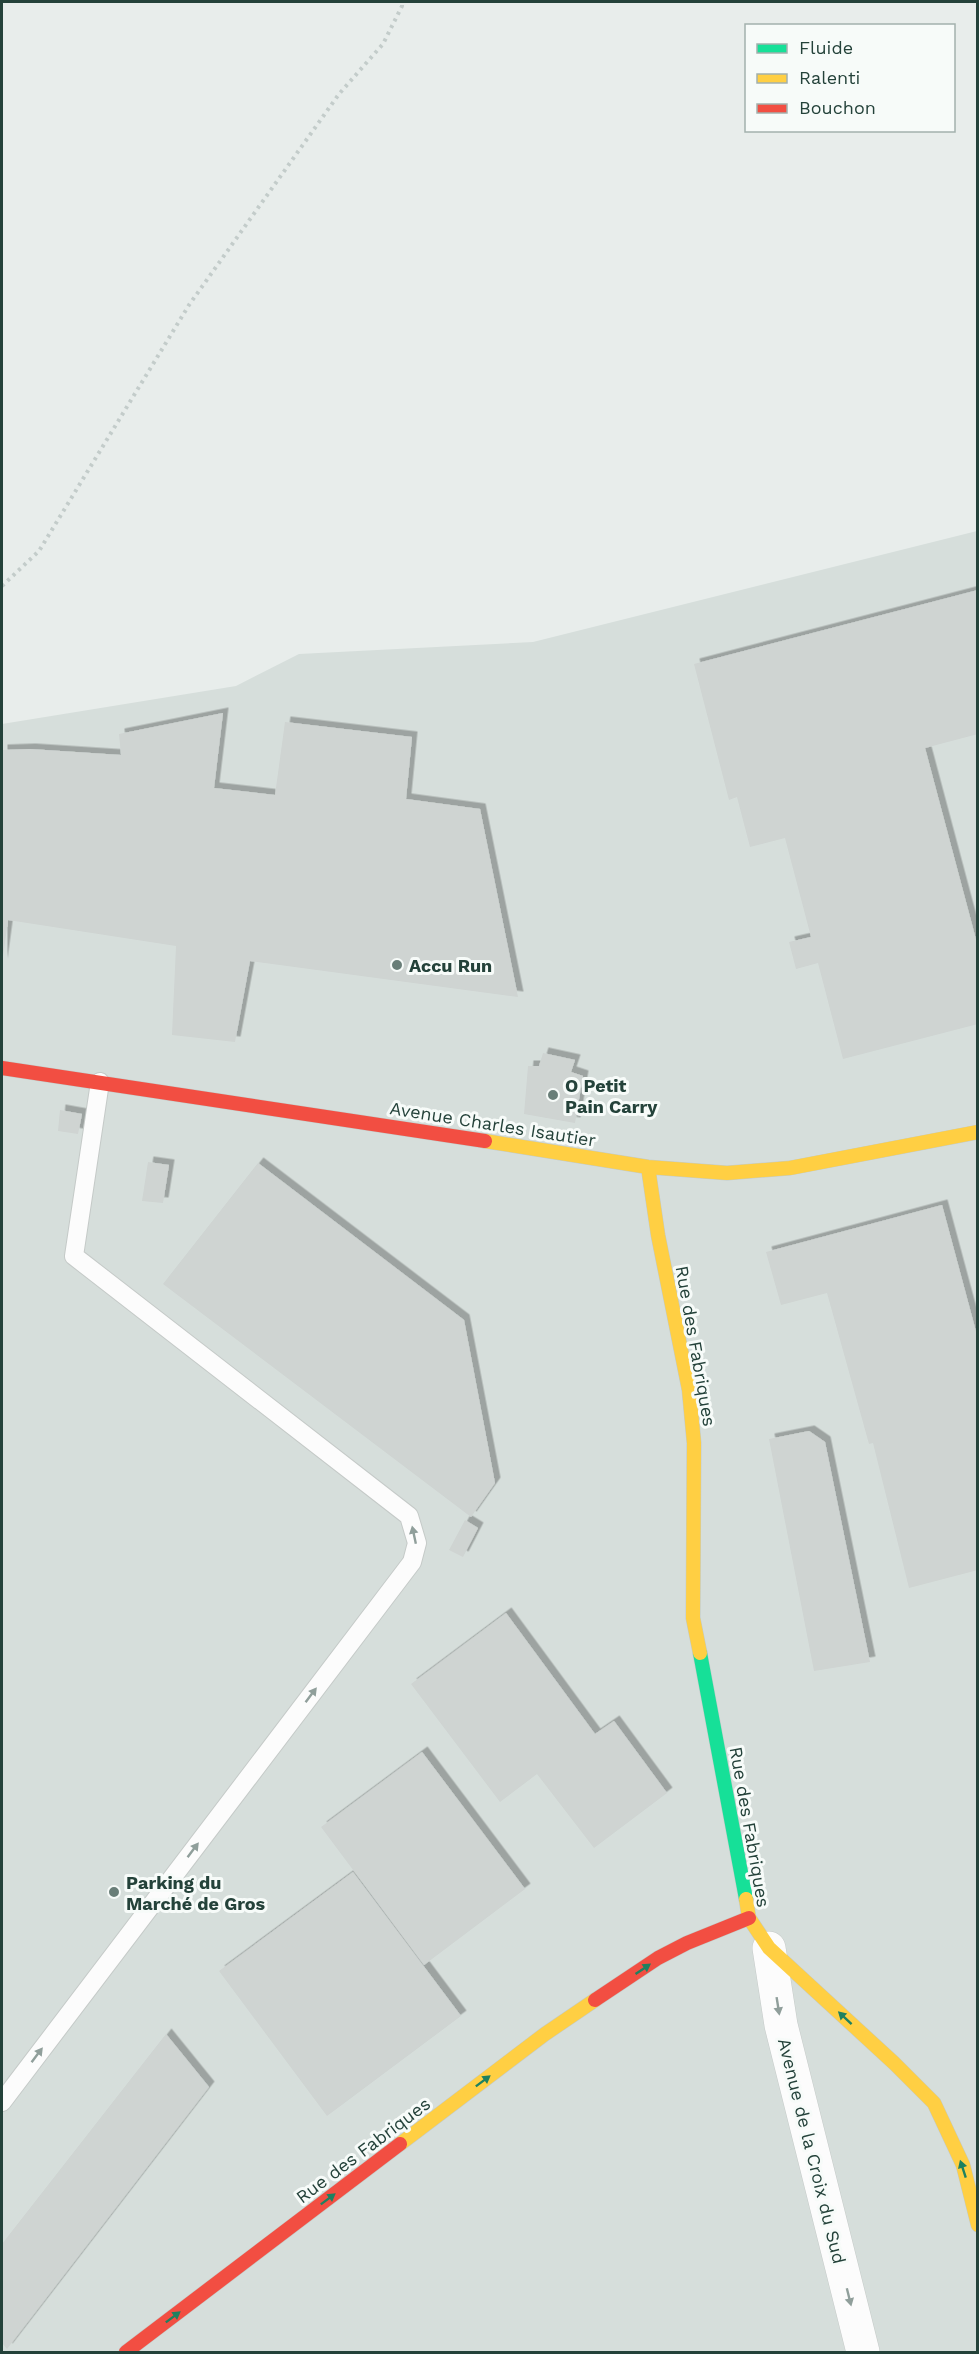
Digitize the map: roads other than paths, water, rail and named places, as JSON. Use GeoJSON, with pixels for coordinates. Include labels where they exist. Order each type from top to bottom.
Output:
{"type":"FeatureCollection","features":[{"type":"Feature","properties":{"kind":"street","name":"Avenue Charles Isautier"},"geometry":{"type":"LineString","coordinates":[[2,1068],[648,1167],[727,1173],[790,1168],[978,1132]]}},
{"type":"Feature","properties":{"kind":"street","name":"Rue des Fabriques"},"geometry":{"type":"LineString","coordinates":[[126,2352],[545,2034],[658,1958],[687,1943],[749,1918],[693,1618],[694,1443],[689,1390],[658,1235],[648,1167]]}},
{"type":"Feature","properties":{"kind":"street","name":"Avenue de la Croix du Sud"},"geometry":{"type":"LineString","coordinates":[[749,1918],[769,1948],[934,2103],[963,2165],[978,2225]]}},
{"type":"Feature","properties":{"kind":"street","name":"Avenue de la Croix du Sud"},"geometry":{"type":"LineString","coordinates":[[769,1948],[781,2025],[863,2352]]}},
{"type":"Feature","properties":{"kind":"lane"},"geometry":{"type":"LineString","coordinates":[[2,2102],[412,1562],[417,1543],[410,1516],[74,1256],[100,1082]]}},
{"type":"Feature","properties":{"kind":"place","name":"Accu Run"},"geometry":{"type":"Point","coordinates":[397,965]}},
{"type":"Feature","properties":{"kind":"place","name":"O Petit Pain Carry"},"geometry":{"type":"Point","coordinates":[553,1095]}},
{"type":"Feature","properties":{"kind":"place","name":"Parking du Marché de Gros"},"geometry":{"type":"Point","coordinates":[114,1892]}}]}
